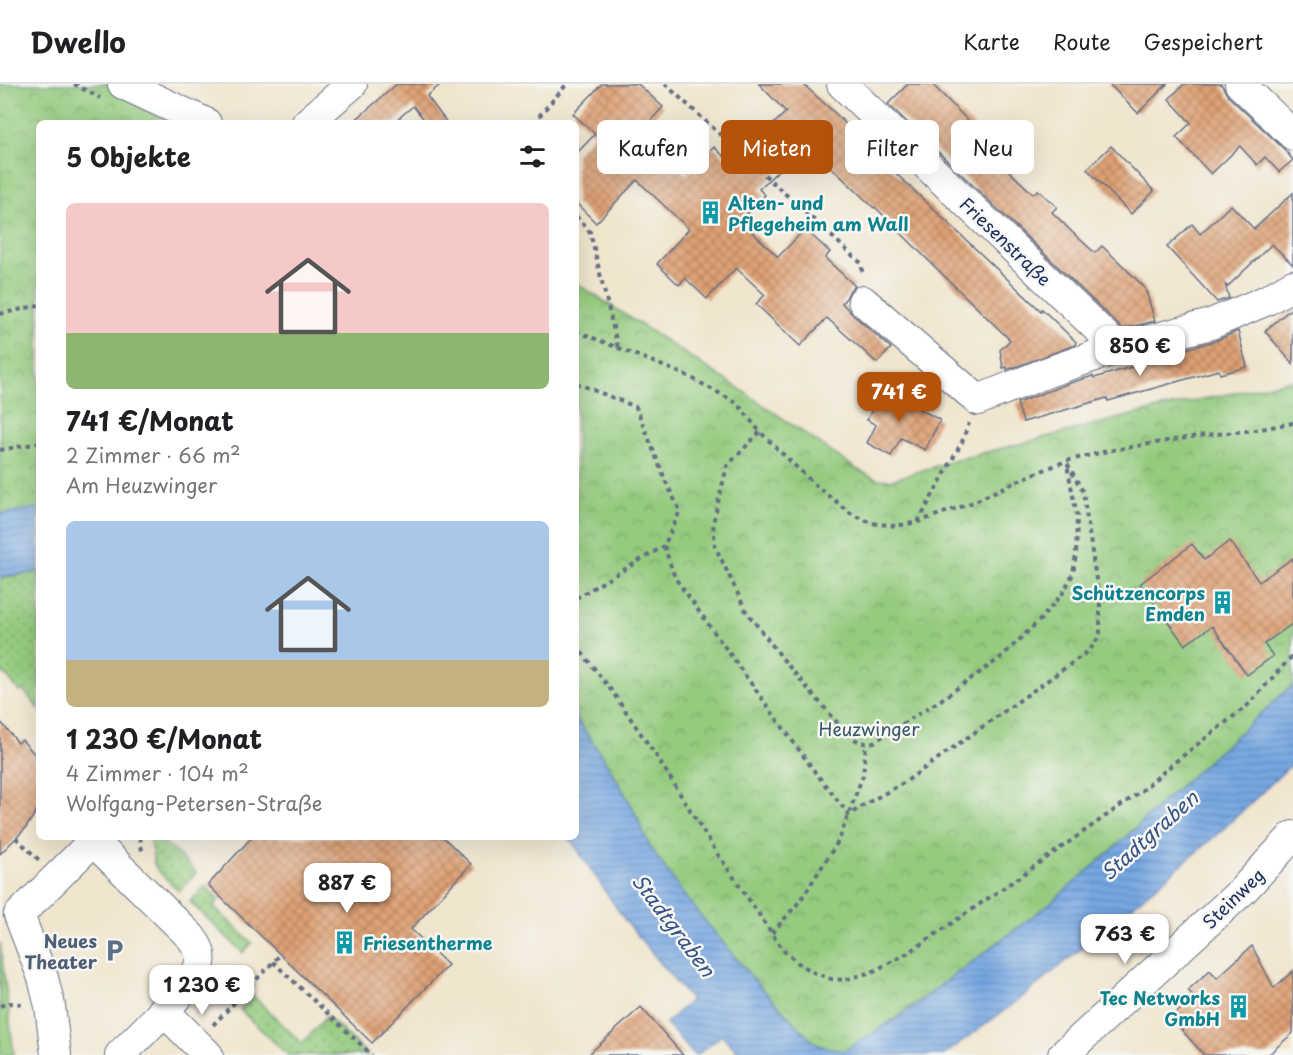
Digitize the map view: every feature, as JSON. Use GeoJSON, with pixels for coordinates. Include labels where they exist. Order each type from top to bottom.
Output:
{"type":"FeatureCollection","features":[{"type":"Feature","properties":{"kind":"street"},"geometry":{"type":"LineString","coordinates":[[123,84],[200,120]]}},
{"type":"Feature","properties":{"kind":"street"},"geometry":{"type":"LineString","coordinates":[[310,120],[352,84]]}},
{"type":"Feature","properties":{"kind":"street","name":"Friesenstraße"},"geometry":{"type":"LineString","coordinates":[[842,84],[1118,348]]}},
{"type":"Feature","properties":{"kind":"street"},"geometry":{"type":"LineString","coordinates":[[1240,84],[1293,135]]}},
{"type":"Feature","properties":{"kind":"street"},"geometry":{"type":"LineString","coordinates":[[863,301],[978,400],[1048,372],[1118,348],[1211,324],[1267,300],[1293,285]]}},
{"type":"Feature","properties":{"kind":"street","name":"Steinweg"},"geometry":{"type":"LineString","coordinates":[[1063,1055],[1242,891],[1293,836]]}},
{"type":"Feature","properties":{"kind":"street"},"geometry":{"type":"LineString","coordinates":[[56,1055],[50,1006],[43,978],[19,915],[93,841],[198,946],[200,963],[196,972],[120,1055]]}},
{"type":"Feature","properties":{"kind":"street"},"geometry":{"type":"LineString","coordinates":[[163,1010],[208,1055]]}},
{"type":"Feature","properties":{"kind":"path"},"geometry":{"type":"LineString","coordinates":[[536,120],[567,84]]}},
{"type":"Feature","properties":{"kind":"path"},"geometry":{"type":"LineString","coordinates":[[665,84],[862,264],[863,301]]}},
{"type":"Feature","properties":{"kind":"path"},"geometry":{"type":"LineString","coordinates":[[579,219],[590,232],[618,348]]}},
{"type":"Feature","properties":{"kind":"path"},"geometry":{"type":"LineString","coordinates":[[0,314],[36,306]]}},
{"type":"Feature","properties":{"kind":"path"},"geometry":{"type":"LineString","coordinates":[[579,332],[688,376],[737,403],[760,432],[813,483],[853,515],[871,523],[896,526],[918,522],[971,503],[1066,461],[1107,451],[1293,423]]}},
{"type":"Feature","properties":{"kind":"path"},"geometry":{"type":"LineString","coordinates":[[579,384],[636,407],[680,511],[664,546],[579,596]]}},
{"type":"Feature","properties":{"kind":"path"},"geometry":{"type":"LineString","coordinates":[[918,522],[962,442],[978,400]]}},
{"type":"Feature","properties":{"kind":"path"},"geometry":{"type":"LineString","coordinates":[[760,432],[727,466],[713,523],[715,546],[746,611],[847,734],[866,744],[874,742],[942,699],[999,659],[1040,620],[1063,593],[1073,574],[1077,516],[1066,461]]}},
{"type":"Feature","properties":{"kind":"path"},"geometry":{"type":"LineString","coordinates":[[0,450],[36,444]]}},
{"type":"Feature","properties":{"kind":"path"},"geometry":{"type":"LineString","coordinates":[[849,815],[905,782],[1086,653],[1095,644],[1100,633],[1100,606],[1083,492],[1066,461]]}},
{"type":"Feature","properties":{"kind":"path"},"geometry":{"type":"LineString","coordinates":[[664,546],[675,578],[814,772],[849,815]]}},
{"type":"Feature","properties":{"kind":"path"},"geometry":{"type":"LineString","coordinates":[[579,649],[611,690],[657,757],[717,853],[784,951],[815,973],[831,979],[844,980],[872,972],[908,953],[1140,792],[1248,705],[1293,655]]}},
{"type":"Feature","properties":{"kind":"path"},"geometry":{"type":"LineString","coordinates":[[772,933],[800,901],[839,840],[863,775],[866,744]]}},
{"type":"Feature","properties":{"kind":"path"},"geometry":{"type":"LineString","coordinates":[[234,1003],[280,955]]}},
{"type":"Feature","properties":{"kind":"path"},"geometry":{"type":"LineString","coordinates":[[273,962],[372,1055]]}},
{"type":"Feature","properties":{"kind":"green space"},"geometry":{"type":"Polygon","coordinates":[[[0,84],[123,84],[200,120],[36,120],[36,508],[0,514],[0,84]]]}},
{"type":"Feature","properties":{"kind":"green space","name":"Heuzwinger"},"geometry":{"type":"Polygon","coordinates":[[[579,285],[737,387],[858,470],[877,479],[891,480],[952,461],[1140,413],[1293,380],[1293,685],[1052,902],[895,1019],[843,1052],[821,1046],[811,1040],[754,980],[686,898],[650,847],[631,804],[579,722],[579,285]]]}},
{"type":"Feature","properties":{"kind":"green space"},"geometry":{"type":"Polygon","coordinates":[[[36,572],[36,705],[23,690],[20,692],[0,669],[0,578],[36,572]]]}},
{"type":"Feature","properties":{"kind":"green space"},"geometry":{"type":"Polygon","coordinates":[[[150,840],[160,840],[196,873],[179,891],[157,870],[150,840]]]}},
{"type":"Feature","properties":{"kind":"green space"},"geometry":{"type":"Polygon","coordinates":[[[205,886],[219,900],[213,906],[252,943],[243,953],[190,902],[205,886]]]}},
{"type":"Feature","properties":{"kind":"green space"},"geometry":{"type":"Polygon","coordinates":[[[0,942],[14,1055],[0,1055],[0,942]]]}},
{"type":"Feature","properties":{"kind":"green space"},"geometry":{"type":"Polygon","coordinates":[[[253,996],[302,1043],[327,1016],[368,1055],[288,1055],[240,1010],[253,996]]]}},
{"type":"Feature","properties":{"kind":"water"},"geometry":{"type":"Polygon","coordinates":[[[36,508],[36,572],[0,577],[0,514],[36,508]]]}},
{"type":"Feature","properties":{"kind":"water","name":"Stadtgraben"},"geometry":{"type":"Polygon","coordinates":[[[1293,685],[1293,763],[1221,831],[1114,922],[1020,999],[944,1055],[741,1055],[722,1035],[694,1055],[666,1023],[691,1000],[624,919],[571,840],[579,840],[579,722],[631,804],[650,847],[686,898],[754,980],[811,1040],[821,1046],[843,1051],[896,1019],[1052,902],[1293,685]]]}},
{"type":"Feature","properties":{"kind":"building"},"geometry":{"type":"Polygon","coordinates":[[[397,84],[441,84],[427,96],[445,120],[425,120],[413,106],[397,120],[355,120],[397,84]]]}},
{"type":"Feature","properties":{"kind":"building"},"geometry":{"type":"Polygon","coordinates":[[[602,84],[638,84],[663,107],[651,120],[597,120],[597,174],[709,174],[709,152],[714,147],[721,154],[721,174],[775,174],[759,189],[765,195],[741,221],[778,257],[805,229],[830,252],[825,258],[855,286],[842,303],[891,348],[877,363],[827,318],[800,346],[756,304],[765,295],[736,268],[707,299],[685,278],[679,285],[657,264],[689,229],[637,180],[596,223],[579,206],[579,151],[595,134],[573,114],[602,84]]]}},
{"type":"Feature","properties":{"kind":"building"},"geometry":{"type":"Polygon","coordinates":[[[759,84],[803,84],[845,123],[845,174],[897,174],[1041,311],[1042,309],[1076,342],[1075,345],[1007,370],[1007,367],[1003,368],[1000,350],[1010,340],[833,169],[833,120],[778,120],[786,112],[759,84]]]}},
{"type":"Feature","properties":{"kind":"building"},"geometry":{"type":"Polygon","coordinates":[[[908,84],[932,84],[967,120],[951,120],[951,164],[939,153],[939,120],[905,120],[888,104],[908,84]]]}},
{"type":"Feature","properties":{"kind":"building"},"geometry":{"type":"Polygon","coordinates":[[[1109,84],[1167,84],[1138,113],[1109,84]]]}},
{"type":"Feature","properties":{"kind":"building"},"geometry":{"type":"Polygon","coordinates":[[[1184,84],[1221,84],[1228,96],[1293,160],[1279,172],[1265,157],[1257,165],[1240,146],[1211,174],[1176,137],[1191,123],[1169,99],[1184,84]]]}},
{"type":"Feature","properties":{"kind":"building"},"geometry":{"type":"Polygon","coordinates":[[[1111,146],[1154,191],[1131,214],[1087,169],[1111,146]]]}},
{"type":"Feature","properties":{"kind":"building"},"geometry":{"type":"Polygon","coordinates":[[[961,174],[1012,174],[1033,194],[1038,190],[1057,207],[1052,212],[1095,253],[1102,246],[1117,260],[1145,288],[1155,321],[1123,329],[961,174]]]}},
{"type":"Feature","properties":{"kind":"building"},"geometry":{"type":"Polygon","coordinates":[[[1293,193],[1293,265],[1272,244],[1227,287],[1225,284],[1229,298],[1217,302],[1167,247],[1192,224],[1200,234],[1231,205],[1254,229],[1293,193]]]}},
{"type":"Feature","properties":{"kind":"building"},"geometry":{"type":"Polygon","coordinates":[[[1293,307],[1293,364],[1265,331],[1293,307]]]}},
{"type":"Feature","properties":{"kind":"building"},"geometry":{"type":"Polygon","coordinates":[[[1238,331],[1247,367],[1220,374],[1219,370],[1023,422],[1017,403],[1067,384],[1156,360],[1153,357],[1215,341],[1238,331]]]}},
{"type":"Feature","properties":{"kind":"building"},"geometry":{"type":"Polygon","coordinates":[[[883,386],[912,401],[910,404],[940,420],[925,450],[901,438],[891,456],[867,443],[876,425],[867,420],[883,386]]]}},
{"type":"Feature","properties":{"kind":"building","name":"Schützencorps Emden"},"geometry":{"type":"Polygon","coordinates":[[[1230,541],[1259,582],[1293,558],[1293,623],[1264,644],[1273,656],[1247,675],[1212,626],[1185,645],[1140,584],[1192,544],[1204,560],[1230,541]]]}},
{"type":"Feature","properties":{"kind":"building"},"geometry":{"type":"Polygon","coordinates":[[[0,721],[18,743],[22,740],[36,756],[36,812],[25,829],[0,854],[0,721]]]}},
{"type":"Feature","properties":{"kind":"building","name":"Friesentherme"},"geometry":{"type":"Polygon","coordinates":[[[249,840],[446,840],[471,864],[411,929],[448,965],[372,1043],[208,885],[249,840]]]}},
{"type":"Feature","properties":{"kind":"building","name":"Tec Networks GmbH"},"geometry":{"type":"Polygon","coordinates":[[[1252,946],[1274,988],[1293,971],[1293,1033],[1268,1055],[1204,1055],[1171,1018],[1194,997],[1188,990],[1210,970],[1217,978],[1252,946]]]}},
{"type":"Feature","properties":{"kind":"building"},"geometry":{"type":"Polygon","coordinates":[[[641,1007],[683,1055],[588,1055],[641,1007]]]}},
{"type":"Feature","properties":{"kind":"place","name":"Alten- und Pflegeheim am Wall"},"geometry":{"type":"Point","coordinates":[710,212]}},
{"type":"Feature","properties":{"kind":"place","name":"Schützencorps Emden"},"geometry":{"type":"Point","coordinates":[1223,602]}},
{"type":"Feature","properties":{"kind":"place","name":"Friesentherme"},"geometry":{"type":"Point","coordinates":[345,942]}},
{"type":"Feature","properties":{"kind":"place","name":"Neues Theater"},"geometry":{"type":"Point","coordinates":[115,950]}},
{"type":"Feature","properties":{"kind":"place","name":"Tec Networks GmbH"},"geometry":{"type":"Point","coordinates":[1238,1007]}}]}
